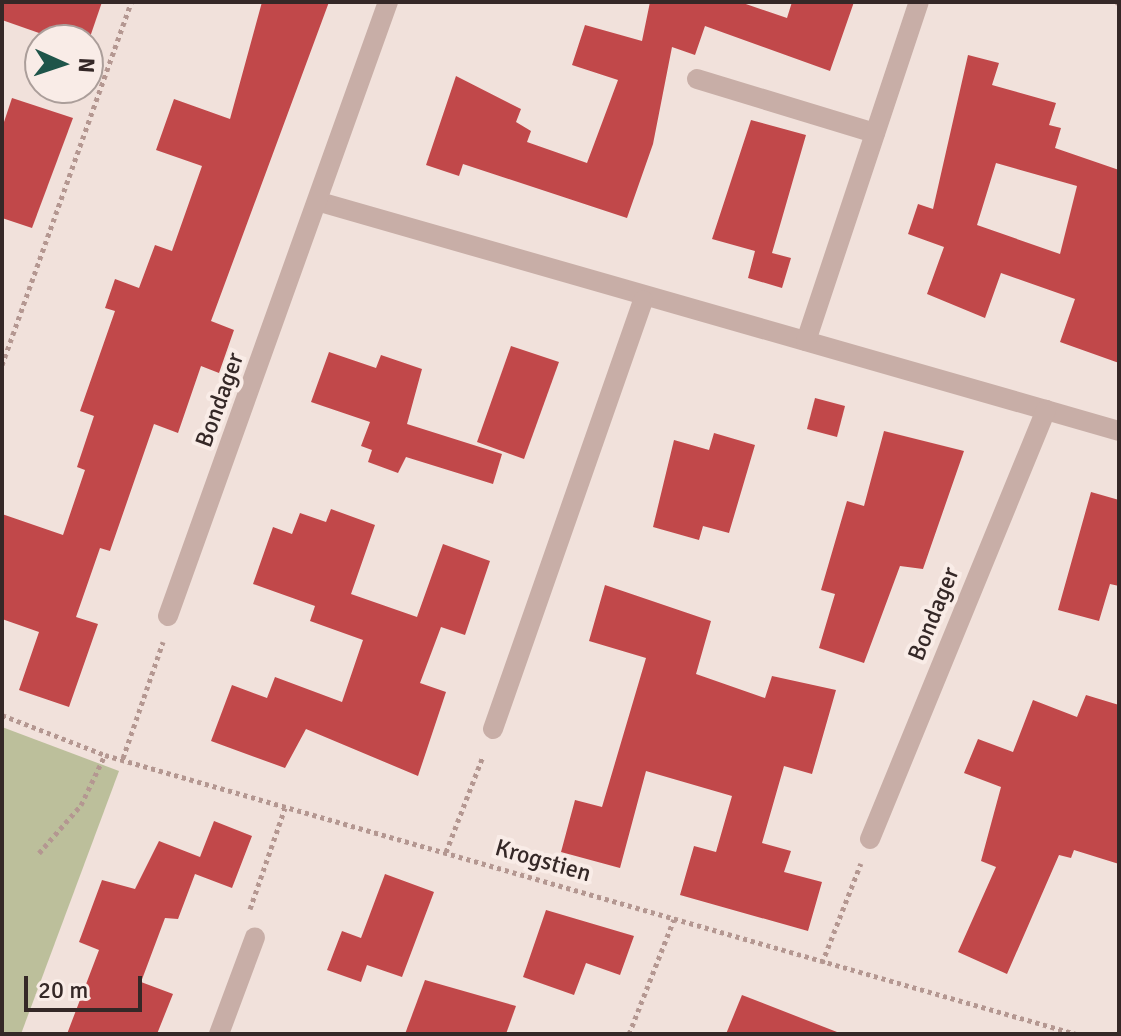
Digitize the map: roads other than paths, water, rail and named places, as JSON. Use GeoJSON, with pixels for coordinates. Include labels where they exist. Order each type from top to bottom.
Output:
{"type":"FeatureCollection","features":[{"type":"Feature","properties":{"kind":"street","name":"Bondager"},"geometry":{"type":"LineString","coordinates":[[168,616],[320,202],[388,2]]}},
{"type":"Feature","properties":{"kind":"street"},"geometry":{"type":"LineString","coordinates":[[806,341],[919,2]]}},
{"type":"Feature","properties":{"kind":"street"},"geometry":{"type":"LineString","coordinates":[[697,79],[875,133]]}},
{"type":"Feature","properties":{"kind":"street"},"geometry":{"type":"LineString","coordinates":[[320,202],[643,300],[806,341],[1119,431]]}},
{"type":"Feature","properties":{"kind":"street"},"geometry":{"type":"LineString","coordinates":[[493,729],[643,300]]}},
{"type":"Feature","properties":{"kind":"street","name":"Bondager"},"geometry":{"type":"LineString","coordinates":[[870,839],[1046,410]]}},
{"type":"Feature","properties":{"kind":"street"},"geometry":{"type":"LineString","coordinates":[[219,1034],[255,937]]}}]}
